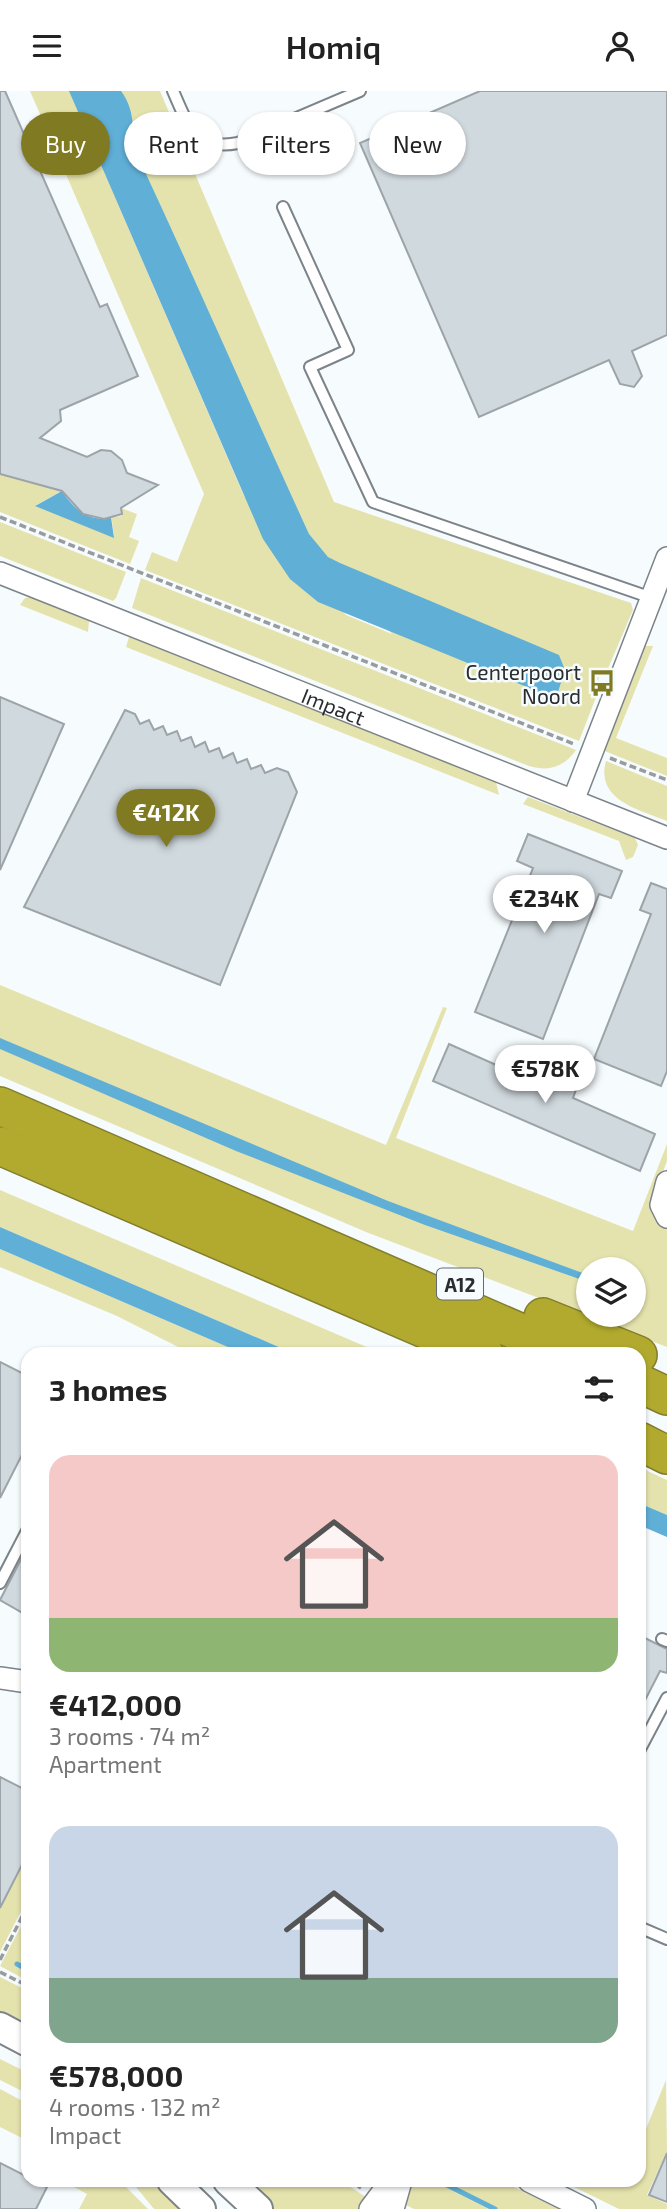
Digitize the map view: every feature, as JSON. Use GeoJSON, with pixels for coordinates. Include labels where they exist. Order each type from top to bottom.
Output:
{"type":"FeatureCollection","features":[{"type":"Feature","properties":{"kind":"highway","name":"A12"},"geometry":{"type":"LineString","coordinates":[[0,1106],[554,1347]]}},
{"type":"Feature","properties":{"kind":"highway"},"geometry":{"type":"LineString","coordinates":[[0,1146],[467,1347]]}},
{"type":"Feature","properties":{"kind":"highway","name":"A12"},"geometry":{"type":"LineString","coordinates":[[277,1227],[450,1279],[618,1347]]}},
{"type":"Feature","properties":{"kind":"highway"},"geometry":{"type":"LineString","coordinates":[[382,1310],[454,1347]]}},
{"type":"Feature","properties":{"kind":"highway","name":"A12"},"geometry":{"type":"LineString","coordinates":[[646,1357],[667,1364]]}},
{"type":"Feature","properties":{"kind":"highway"},"geometry":{"type":"LineString","coordinates":[[646,1387],[667,1396]]}},
{"type":"Feature","properties":{"kind":"highway"},"geometry":{"type":"LineString","coordinates":[[646,1424],[667,1433]]}},
{"type":"Feature","properties":{"kind":"highway"},"geometry":{"type":"LineString","coordinates":[[646,1444],[667,1455]]}},
{"type":"Feature","properties":{"kind":"street"},"geometry":{"type":"LineString","coordinates":[[573,801],[667,558]]}},
{"type":"Feature","properties":{"kind":"street","name":"Impact"},"geometry":{"type":"LineString","coordinates":[[0,573],[667,838]]}},
{"type":"Feature","properties":{"kind":"street"},"geometry":{"type":"LineString","coordinates":[[667,1182],[661,1205],[667,1217]]}},
{"type":"Feature","properties":{"kind":"street"},"geometry":{"type":"LineString","coordinates":[[0,1678],[21,1681]]}},
{"type":"Feature","properties":{"kind":"street"},"geometry":{"type":"LineString","coordinates":[[0,2027],[21,2038]]}},
{"type":"Feature","properties":{"kind":"street"},"geometry":{"type":"LineString","coordinates":[[0,2047],[21,2058]]}},
{"type":"Feature","properties":{"kind":"street"},"geometry":{"type":"LineString","coordinates":[[178,2187],[201,2209]]}},
{"type":"Feature","properties":{"kind":"street"},"geometry":{"type":"LineString","coordinates":[[234,2187],[258,2209]]}},
{"type":"Feature","properties":{"kind":"street"},"geometry":{"type":"LineString","coordinates":[[370,2209],[386,2187]]}},
{"type":"Feature","properties":{"kind":"street"},"geometry":{"type":"LineString","coordinates":[[393,2209],[399,2187]]}},
{"type":"Feature","properties":{"kind":"street"},"geometry":{"type":"LineString","coordinates":[[541,2187],[585,2209]]}},
{"type":"Feature","properties":{"kind":"lane"},"geometry":{"type":"LineString","coordinates":[[173,91],[194,133],[206,142],[224,146],[239,143],[360,91]]}},
{"type":"Feature","properties":{"kind":"lane"},"geometry":{"type":"LineString","coordinates":[[283,207],[348,350],[310,367],[373,502],[652,598]]}},
{"type":"Feature","properties":{"kind":"lane"},"geometry":{"type":"LineString","coordinates":[[0,1583],[21,1542]]}},
{"type":"Feature","properties":{"kind":"lane"},"geometry":{"type":"LineString","coordinates":[[646,1738],[667,1698]]}},
{"type":"Feature","properties":{"kind":"lane"},"geometry":{"type":"LineString","coordinates":[[646,1930],[667,1939]]}},
{"type":"Feature","properties":{"kind":"path"},"geometry":{"type":"LineString","coordinates":[[0,517],[667,781]]}},
{"type":"Feature","properties":{"kind":"path"},"geometry":{"type":"LineString","coordinates":[[0,1960],[21,1919]]}},
{"type":"Feature","properties":{"kind":"path"},"geometry":{"type":"LineString","coordinates":[[0,1972],[21,1982]]}},
{"type":"Feature","properties":{"kind":"shaded area"},"geometry":{"type":"Polygon","coordinates":[[[30,91],[73,91],[82,112],[39,112],[30,91]]]}},
{"type":"Feature","properties":{"kind":"shaded area"},"geometry":{"type":"Polygon","coordinates":[[[114,91],[160,91],[169,112],[124,112],[124,127],[114,91]]]}},
{"type":"Feature","properties":{"kind":"shaded area"},"geometry":{"type":"Polygon","coordinates":[[[66,175],[105,175],[244,496],[346,615],[392,634],[338,566],[308,539],[141,175],[196,175],[334,502],[631,603],[633,610],[607,671],[602,670],[598,680],[602,682],[579,741],[145,570],[152,552],[177,562],[204,494],[66,175]]]}},
{"type":"Feature","properties":{"kind":"shaded area"},"geometry":{"type":"Polygon","coordinates":[[[0,474],[62,491],[36,505],[114,537],[110,505],[116,517],[122,516],[121,508],[137,514],[129,537],[139,541],[130,564],[0,512],[0,474]]]}},
{"type":"Feature","properties":{"kind":"shaded area"},"geometry":{"type":"Polygon","coordinates":[[[0,522],[126,572],[116,598],[113,601],[0,556],[0,522]]]}},
{"type":"Feature","properties":{"kind":"shaded area"},"geometry":{"type":"Polygon","coordinates":[[[141,578],[576,750],[566,761],[555,767],[529,766],[132,608],[141,578]]]}},
{"type":"Feature","properties":{"kind":"shaded area"},"geometry":{"type":"Polygon","coordinates":[[[30,597],[89,621],[88,632],[20,605],[25,598],[30,597]]]}},
{"type":"Feature","properties":{"kind":"shaded area"},"geometry":{"type":"Polygon","coordinates":[[[129,637],[496,782],[499,795],[126,647],[129,637]]]}},
{"type":"Feature","properties":{"kind":"shaded area"},"geometry":{"type":"Polygon","coordinates":[[[645,646],[653,646],[616,738],[667,758],[667,776],[602,750],[645,646]]]}},
{"type":"Feature","properties":{"kind":"shaded area"},"geometry":{"type":"Polygon","coordinates":[[[606,761],[667,786],[667,821],[632,807],[613,794],[604,774],[606,761]]]}},
{"type":"Feature","properties":{"kind":"shaded area"},"geometry":{"type":"Polygon","coordinates":[[[528,797],[635,838],[638,845],[633,857],[626,860],[619,841],[523,804],[528,797]]]}},
{"type":"Feature","properties":{"kind":"shaded area"},"geometry":{"type":"Polygon","coordinates":[[[0,985],[386,1145],[443,1007],[447,1008],[396,1138],[633,1231],[667,1144],[667,1161],[655,1193],[667,1226],[667,1347],[615,1327],[646,1327],[646,1257],[576,1257],[576,1312],[366,1232],[0,1076],[0,985]]]}},
{"type":"Feature","properties":{"kind":"shaded area"},"geometry":{"type":"Polygon","coordinates":[[[0,1190],[367,1347],[279,1347],[0,1227],[0,1190]]]}},
{"type":"Feature","properties":{"kind":"shaded area"},"geometry":{"type":"Polygon","coordinates":[[[0,1249],[228,1347],[178,1347],[117,1316],[0,1267],[0,1249]]]}},
{"type":"Feature","properties":{"kind":"shaded area"},"geometry":{"type":"Polygon","coordinates":[[[646,1470],[667,1480],[667,1515],[646,1506],[646,1470]]]}},
{"type":"Feature","properties":{"kind":"shaded area"},"geometry":{"type":"Polygon","coordinates":[[[21,1867],[21,1912],[0,1952],[0,1899],[4,1901],[21,1867]]]}},
{"type":"Feature","properties":{"kind":"shaded area"},"geometry":{"type":"Polygon","coordinates":[[[21,1926],[21,1977],[0,1966],[21,1926]]]}},
{"type":"Feature","properties":{"kind":"shaded area"},"geometry":{"type":"Polygon","coordinates":[[[0,1977],[21,1988],[21,2032],[0,2022],[0,1977]]]}},
{"type":"Feature","properties":{"kind":"shaded area"},"geometry":{"type":"Polygon","coordinates":[[[0,2059],[21,2070],[21,2090],[0,2080],[0,2059]]]}},
{"type":"Feature","properties":{"kind":"shaded area"},"geometry":{"type":"Polygon","coordinates":[[[666,2080],[667,2151],[647,2195],[667,2204],[667,2209],[619,2209],[574,2187],[646,2187],[646,2129],[666,2080]]]}},
{"type":"Feature","properties":{"kind":"shaded area"},"geometry":{"type":"Polygon","coordinates":[[[0,2089],[21,2100],[21,2138],[0,2127],[0,2089]]]}},
{"type":"Feature","properties":{"kind":"shaded area"},"geometry":{"type":"Polygon","coordinates":[[[74,2187],[126,2187],[148,2209],[79,2209],[87,2194],[74,2187]]]}},
{"type":"Feature","properties":{"kind":"shaded area"},"geometry":{"type":"Polygon","coordinates":[[[136,2187],[162,2187],[184,2209],[154,2209],[136,2187]]]}},
{"type":"Feature","properties":{"kind":"shaded area"},"geometry":{"type":"Polygon","coordinates":[[[243,2187],[350,2187],[369,2199],[363,2209],[267,2209],[243,2187]]]}},
{"type":"Feature","properties":{"kind":"shaded area"},"geometry":{"type":"Polygon","coordinates":[[[411,2187],[514,2187],[558,2209],[414,2209],[404,2204],[411,2187]]]}},
{"type":"Feature","properties":{"kind":"water"},"geometry":{"type":"Polygon","coordinates":[[[69,91],[121,91],[126,99],[131,112],[124,112],[124,175],[146,175],[309,534],[328,557],[559,655],[565,670],[558,692],[544,694],[318,602],[290,579],[263,539],[105,175],[110,175],[110,112],[78,112],[69,91]]]}},
{"type":"Feature","properties":{"kind":"water"},"geometry":{"type":"Polygon","coordinates":[[[62,491],[83,513],[96,518],[111,517],[114,538],[35,506],[62,491]]]}},
{"type":"Feature","properties":{"kind":"water"},"geometry":{"type":"Polygon","coordinates":[[[0,1038],[388,1201],[576,1271],[576,1278],[425,1225],[236,1151],[0,1049],[0,1038]]]}},
{"type":"Feature","properties":{"kind":"water"},"geometry":{"type":"Polygon","coordinates":[[[0,1227],[279,1347],[228,1347],[0,1249],[0,1227]]]}},
{"type":"Feature","properties":{"kind":"water"},"geometry":{"type":"Polygon","coordinates":[[[646,1506],[667,1515],[667,1537],[646,1528],[646,1506]]]}},
{"type":"Feature","properties":{"kind":"building"},"geometry":{"type":"Polygon","coordinates":[[[0,91],[5,91],[21,127],[21,175],[42,175],[100,307],[107,304],[138,376],[60,410],[61,421],[40,438],[87,457],[101,450],[111,451],[122,460],[127,473],[158,485],[121,508],[122,514],[104,519],[83,514],[62,491],[0,474],[0,91]]]}},
{"type":"Feature","properties":{"kind":"building"},"geometry":{"type":"Polygon","coordinates":[[[480,91],[667,91],[667,335],[632,351],[642,376],[634,387],[620,384],[609,360],[479,417],[374,175],[466,175],[466,112],[432,112],[480,91]]]}},
{"type":"Feature","properties":{"kind":"building"},"geometry":{"type":"Polygon","coordinates":[[[369,139],[369,164],[360,143],[369,139]]]}},
{"type":"Feature","properties":{"kind":"building"},"geometry":{"type":"Polygon","coordinates":[[[0,697],[64,724],[0,870],[0,697]]]}},
{"type":"Feature","properties":{"kind":"building"},"geometry":{"type":"Polygon","coordinates":[[[125,710],[135,714],[140,724],[149,720],[154,730],[163,726],[167,735],[177,731],[181,741],[191,737],[195,747],[205,742],[209,752],[219,748],[223,758],[233,753],[237,763],[247,759],[251,769],[261,765],[265,773],[277,768],[288,772],[297,792],[220,985],[24,907],[125,710]]]}},
{"type":"Feature","properties":{"kind":"building"},"geometry":{"type":"Polygon","coordinates":[[[528,834],[622,871],[611,898],[599,894],[543,1039],[475,1012],[533,868],[517,861],[528,834]]]}},
{"type":"Feature","properties":{"kind":"building"},"geometry":{"type":"Polygon","coordinates":[[[651,883],[667,889],[667,1071],[661,1086],[594,1059],[651,914],[640,910],[651,883]]]}},
{"type":"Feature","properties":{"kind":"building"},"geometry":{"type":"Polygon","coordinates":[[[449,1044],[532,1081],[538,1063],[580,1079],[573,1098],[655,1134],[640,1171],[433,1081],[449,1044]]]}},
{"type":"Feature","properties":{"kind":"building"},"geometry":{"type":"Polygon","coordinates":[[[0,1362],[21,1372],[21,1457],[0,1498],[0,1362]]]}},
{"type":"Feature","properties":{"kind":"building"},"geometry":{"type":"Polygon","coordinates":[[[21,1560],[21,1612],[0,1600],[21,1560]]]}},
{"type":"Feature","properties":{"kind":"building"},"geometry":{"type":"Polygon","coordinates":[[[646,1638],[667,1649],[667,1673],[660,1671],[646,1698],[646,1638]]]}},
{"type":"Feature","properties":{"kind":"building"},"geometry":{"type":"Polygon","coordinates":[[[0,1777],[21,1788],[21,1867],[0,1908],[0,1777]]]}},
{"type":"Feature","properties":{"kind":"building"},"geometry":{"type":"Polygon","coordinates":[[[667,2153],[667,2202],[649,2195],[667,2153]]]}},
{"type":"Feature","properties":{"kind":"building"},"geometry":{"type":"Polygon","coordinates":[[[0,2163],[21,2174],[21,2187],[47,2187],[36,2209],[0,2209],[0,2163]]]}},
{"type":"Feature","properties":{"kind":"waterway"},"geometry":{"type":"LineString","coordinates":[[17,1964],[21,1966]]}},
{"type":"Feature","properties":{"kind":"waterway"},"geometry":{"type":"LineString","coordinates":[[451,2187],[495,2209]]}},
{"type":"Feature","properties":{"kind":"place","name":"Centerpoort Noord"},"geometry":{"type":"Point","coordinates":[602,683]}}]}
